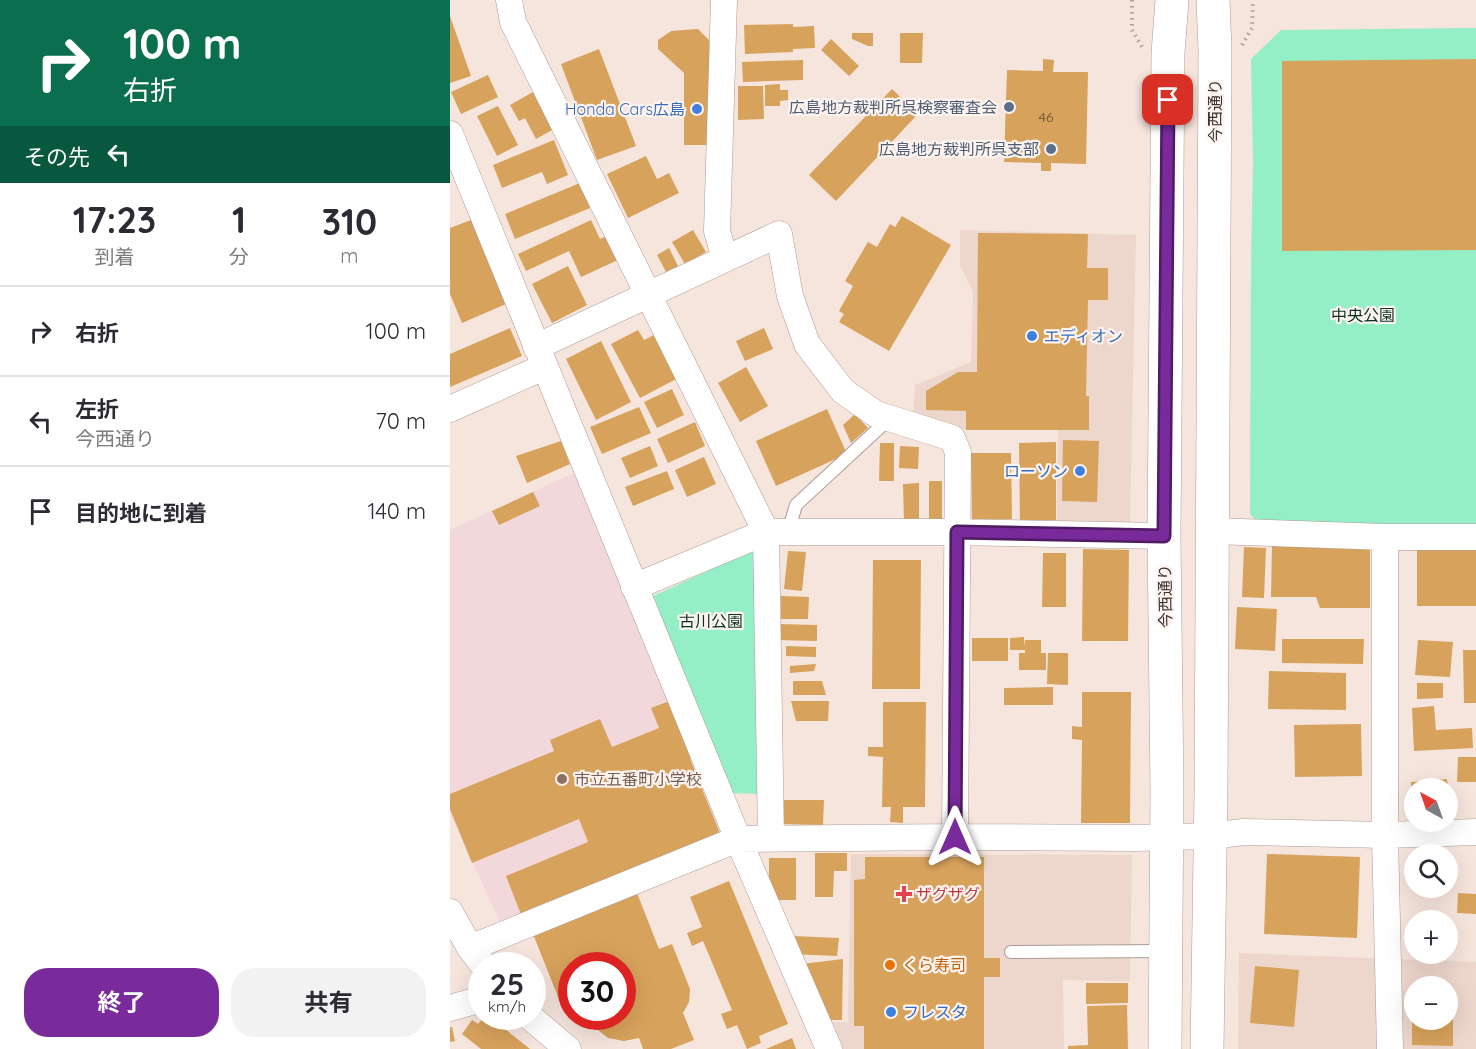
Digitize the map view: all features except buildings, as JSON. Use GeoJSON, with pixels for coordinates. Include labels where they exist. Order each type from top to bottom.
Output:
{"type":"FeatureCollection","features":[{"type":"Feature","properties":{"kind":"street"},"geometry":{"type":"LineString","coordinates":[[509,0],[513,22],[647,295],[777,532],[771,838]]}},
{"type":"Feature","properties":{"kind":"street"},"geometry":{"type":"LineString","coordinates":[[724,0],[717,231],[724,259]]}},
{"type":"Feature","properties":{"kind":"street","name":"今西通り"},"geometry":{"type":"LineString","coordinates":[[1165,1049],[1164,536],[1168,53],[1172,0]]}},
{"type":"Feature","properties":{"kind":"street","name":"今西通り"},"geometry":{"type":"LineString","coordinates":[[1207,1049],[1215,50],[1213,0]]}},
{"type":"Feature","properties":{"kind":"street"},"geometry":{"type":"LineString","coordinates":[[450,134],[460,186],[540,357],[738,839],[829,1049]]}},
{"type":"Feature","properties":{"kind":"street"},"geometry":{"type":"LineString","coordinates":[[450,409],[647,295],[779,234],[790,296],[807,344],[843,391],[876,414],[952,438],[958,452],[955,837]]}},
{"type":"Feature","properties":{"kind":"street"},"geometry":{"type":"LineString","coordinates":[[1212,531],[1385,537],[1476,537]]}},
{"type":"Feature","properties":{"kind":"street"},"geometry":{"type":"LineString","coordinates":[[634,587],[777,532],[957,532],[1164,536]]}},
{"type":"Feature","properties":{"kind":"street"},"geometry":{"type":"LineString","coordinates":[[1385,537],[1385,835],[1390,1049]]}},
{"type":"Feature","properties":{"kind":"street"},"geometry":{"type":"LineString","coordinates":[[488,952],[738,839],[1166,838],[1210,837],[1243,832],[1385,835],[1476,832]]}},
{"type":"Feature","properties":{"kind":"street"},"geometry":{"type":"LineString","coordinates":[[450,912],[474,952]]}},
{"type":"Feature","properties":{"kind":"street"},"geometry":{"type":"LineString","coordinates":[[450,1008],[468,1003]]}},
{"type":"Feature","properties":{"kind":"street"},"geometry":{"type":"LineString","coordinates":[[545,1030],[568,1049]]}},
{"type":"Feature","properties":{"kind":"lane"},"geometry":{"type":"LineString","coordinates":[[777,532],[796,505],[890,418]]}},
{"type":"Feature","properties":{"kind":"lane"},"geometry":{"type":"LineString","coordinates":[[1011,952],[1165,951]]}},
{"type":"Feature","properties":{"kind":"shaded area"},"geometry":{"type":"Polygon","coordinates":[[[960,230],[1136,235],[1130,523],[1057,521],[1058,429],[958,429],[913,417],[915,385],[971,362],[973,292],[960,266],[960,230]]]}},
{"type":"Feature","properties":{"kind":"shaded area"},"geometry":{"type":"Polygon","coordinates":[[[578,471],[727,836],[502,926],[450,813],[450,530],[578,471]]]}},
{"type":"Feature","properties":{"kind":"shaded area"},"geometry":{"type":"Polygon","coordinates":[[[851,854],[1132,855],[1130,981],[1063,980],[1064,1049],[843,1049],[832,1022],[848,1022],[851,854]]]}},
{"type":"Feature","properties":{"kind":"shaded area"},"geometry":{"type":"Polygon","coordinates":[[[1239,953],[1404,959],[1404,964],[1476,962],[1476,1049],[1238,1049],[1239,953]]]}},
{"type":"Feature","properties":{"kind":"green space","name":"中央公園"},"geometry":{"type":"Polygon","coordinates":[[[1476,28],[1476,526],[1262,527],[1250,514],[1253,163],[1251,59],[1281,30],[1476,28]]]}},
{"type":"Feature","properties":{"kind":"green space","name":"古川公園"},"geometry":{"type":"Polygon","coordinates":[[[756,549],[762,794],[728,793],[651,597],[756,549]]]}},
{"type":"Feature","properties":{"kind":"place","name":"広島地方裁判所呉検察審査会"},"geometry":{"type":"Point","coordinates":[1009,107]}},
{"type":"Feature","properties":{"kind":"place","name":"Honda Cars広島"},"geometry":{"type":"Point","coordinates":[697,109]}},
{"type":"Feature","properties":{"kind":"place","name":"広島地方裁判所呉支部"},"geometry":{"type":"Point","coordinates":[1051,149]}},
{"type":"Feature","properties":{"kind":"place","name":"エディオン"},"geometry":{"type":"Point","coordinates":[1032,336]}},
{"type":"Feature","properties":{"kind":"place","name":"ローソン"},"geometry":{"type":"Point","coordinates":[1080,471]}},
{"type":"Feature","properties":{"kind":"place","name":"市立五番町小学校"},"geometry":{"type":"Point","coordinates":[562,779]}},
{"type":"Feature","properties":{"kind":"place","name":"ザグザグ"},"geometry":{"type":"Point","coordinates":[904,894]}},
{"type":"Feature","properties":{"kind":"place","name":"くら寿司"},"geometry":{"type":"Point","coordinates":[890,965]}},
{"type":"Feature","properties":{"kind":"place","name":"フレスタ"},"geometry":{"type":"Point","coordinates":[891,1012]}},
{"type":"Feature","properties":{"kind":"route"},"geometry":{"type":"LineString","coordinates":[[955,837],[957,532],[1164,536],[1168,100]]}}]}
